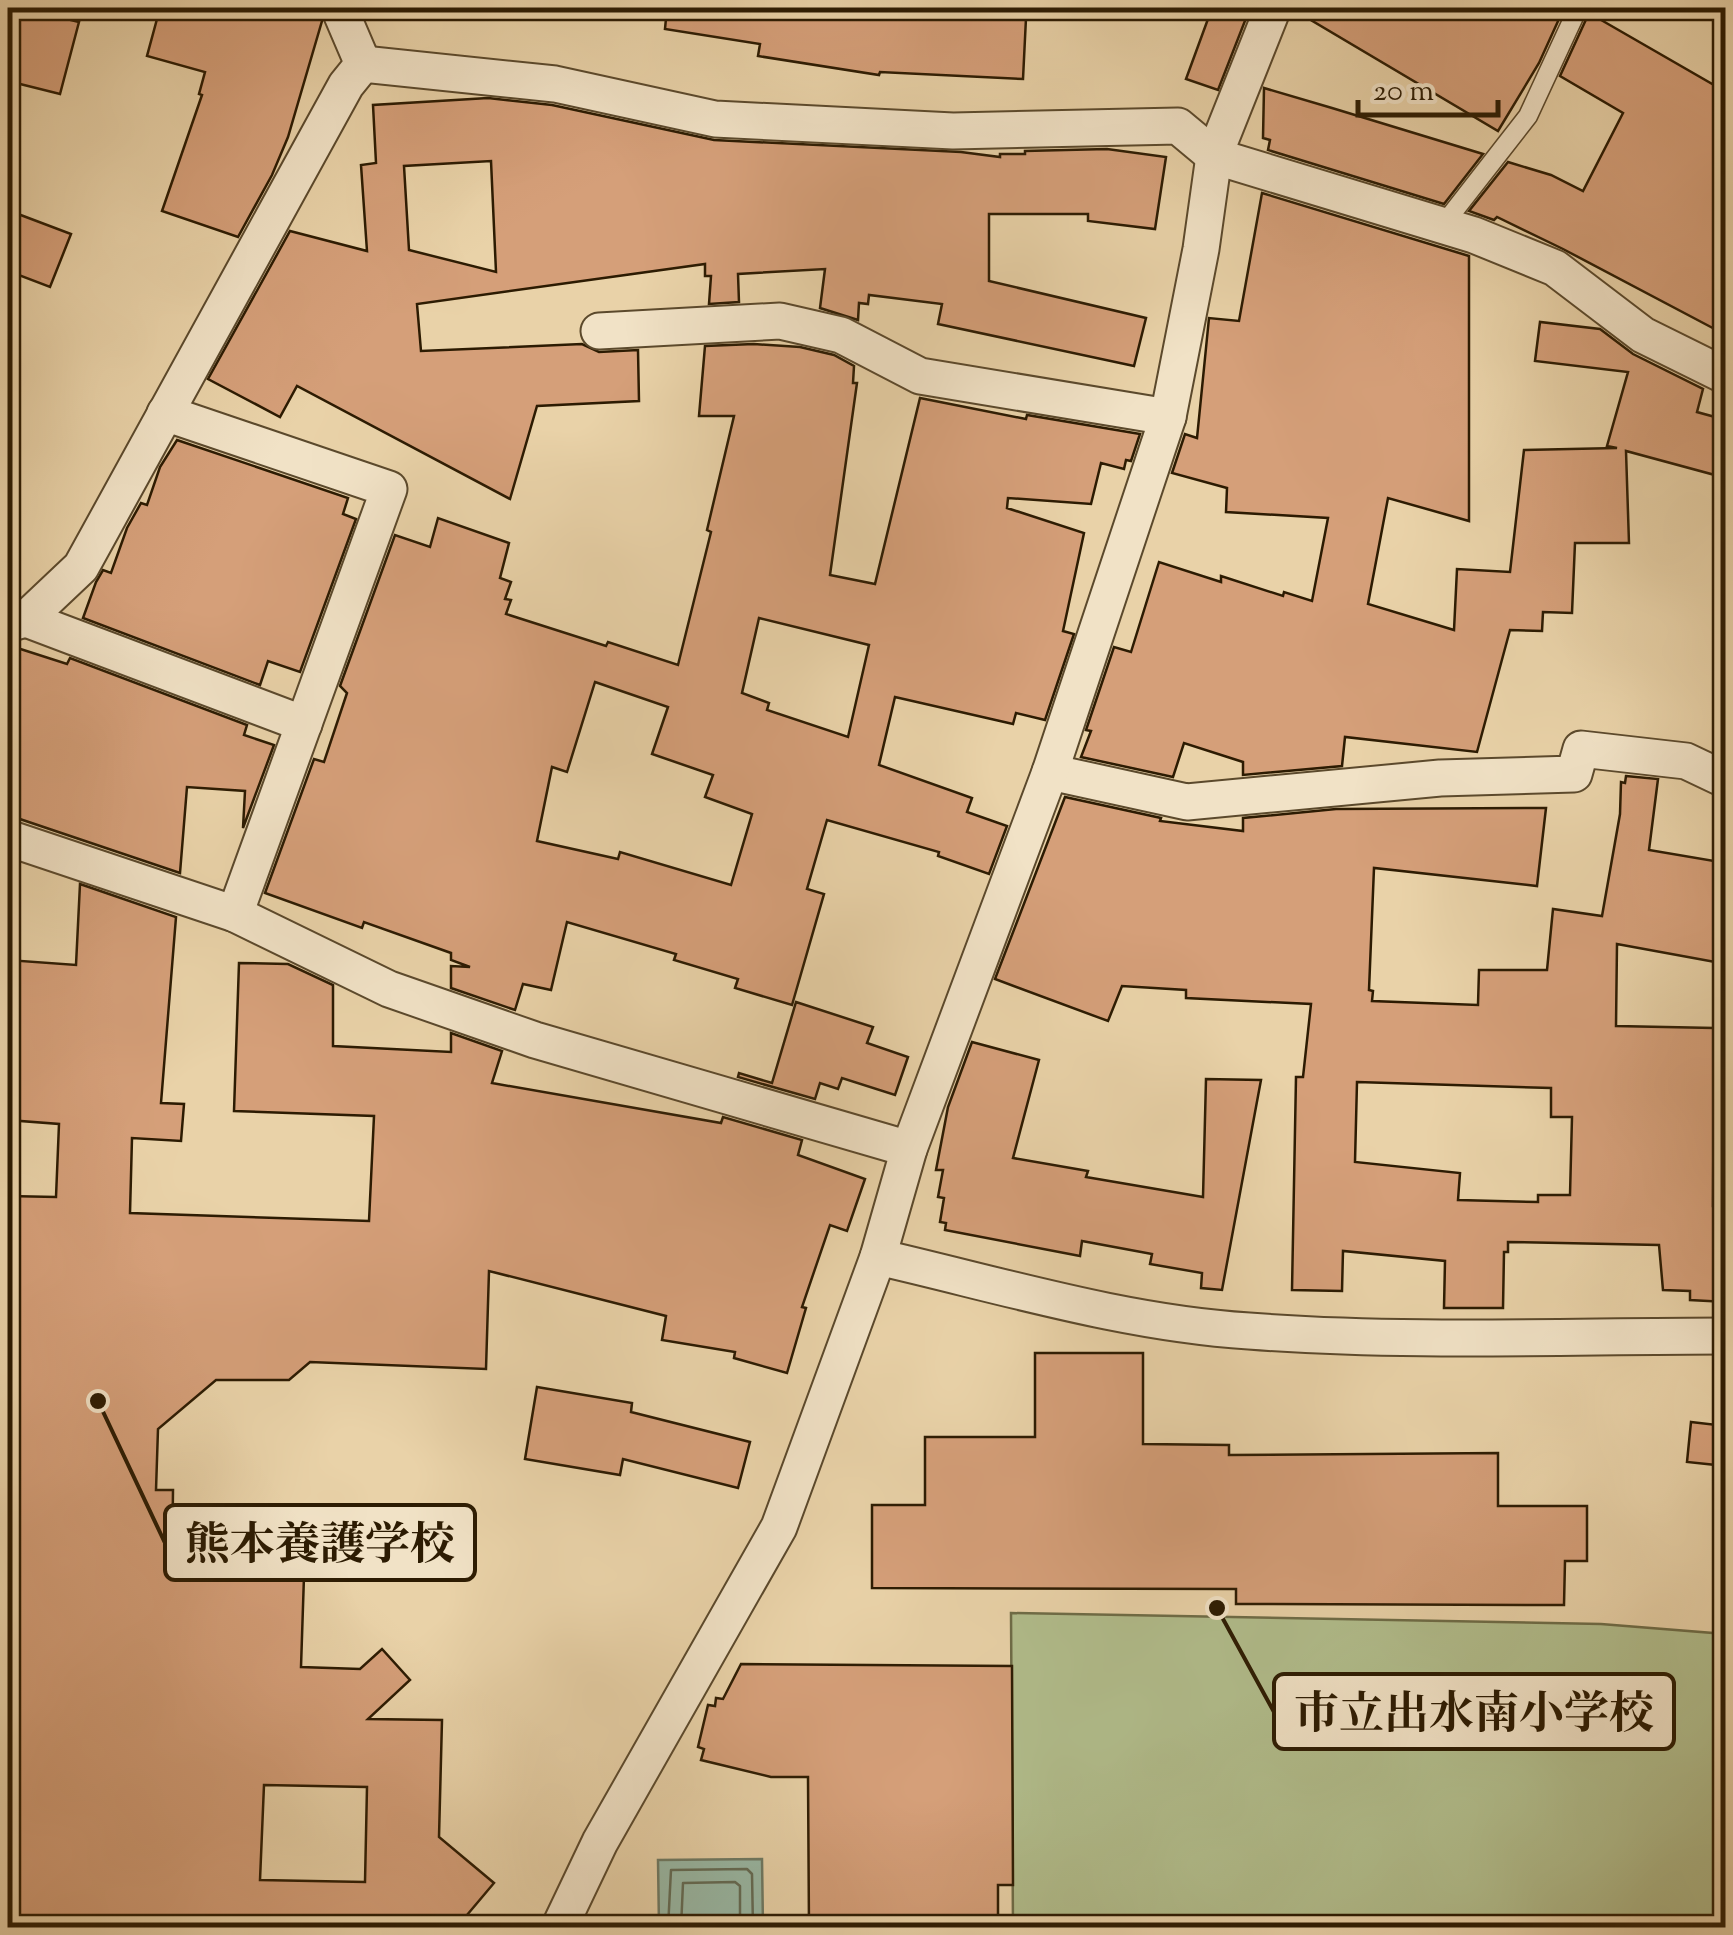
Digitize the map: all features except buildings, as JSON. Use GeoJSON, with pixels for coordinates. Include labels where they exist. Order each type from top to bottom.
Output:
{"type":"FeatureCollection","features":[{"type":"Feature","properties":{"kind":"street"},"geometry":{"type":"LineString","coordinates":[[339,8],[363,64]]}},
{"type":"Feature","properties":{"kind":"street"},"geometry":{"type":"LineString","coordinates":[[559,1928],[600,1842],[779,1526],[878,1257],[909,1150],[1050,772],[1168,417],[1201,248],[1214,156],[1272,8]]}},
{"type":"Feature","properties":{"kind":"street"},"geometry":{"type":"LineString","coordinates":[[363,64],[555,84],[714,119],[953,131],[1178,126],[1214,156],[1443,225],[1555,268],[1643,334],[1726,376]]}},
{"type":"Feature","properties":{"kind":"street"},"geometry":{"type":"LineString","coordinates":[[304,724],[17,621],[80,567],[346,85],[363,64]]}},
{"type":"Feature","properties":{"kind":"street"},"geometry":{"type":"LineString","coordinates":[[600,331],[780,321],[842,335],[920,376],[1168,417]]}},
{"type":"Feature","properties":{"kind":"street"},"geometry":{"type":"LineString","coordinates":[[165,413],[389,489],[235,914]]}},
{"type":"Feature","properties":{"kind":"street"},"geometry":{"type":"LineString","coordinates":[[1050,772],[1187,802],[1440,778],[1574,774],[1581,749],[1686,761],[1726,780]]}},
{"type":"Feature","properties":{"kind":"street"},"geometry":{"type":"LineString","coordinates":[[8,838],[235,914],[389,989],[499,1028],[909,1150]]}},
{"type":"Feature","properties":{"kind":"street"},"geometry":{"type":"LineString","coordinates":[[878,1257],[1137,1318],[1247,1332],[1726,1336]]}},
{"type":"Feature","properties":{"kind":"lane"},"geometry":{"type":"LineString","coordinates":[[1443,225],[1528,116],[1578,8]]}},
{"type":"Feature","properties":{"kind":"green space"},"geometry":{"type":"Polygon","coordinates":[[[1011,1613],[1601,1624],[1725,1634],[1725,1927],[1013,1927],[1011,1613]]]}},
{"type":"Feature","properties":{"kind":"water"},"geometry":{"type":"Polygon","coordinates":[[[762,1859],[763,1927],[659,1927],[658,1860],[762,1859]]]}},
{"type":"Feature","properties":{"kind":"place","name":"熊本養護学校"},"geometry":{"type":"Point","coordinates":[98,1401]}},
{"type":"Feature","properties":{"kind":"place","name":"市立出水南小学校"},"geometry":{"type":"Point","coordinates":[1217,1608]}}]}
